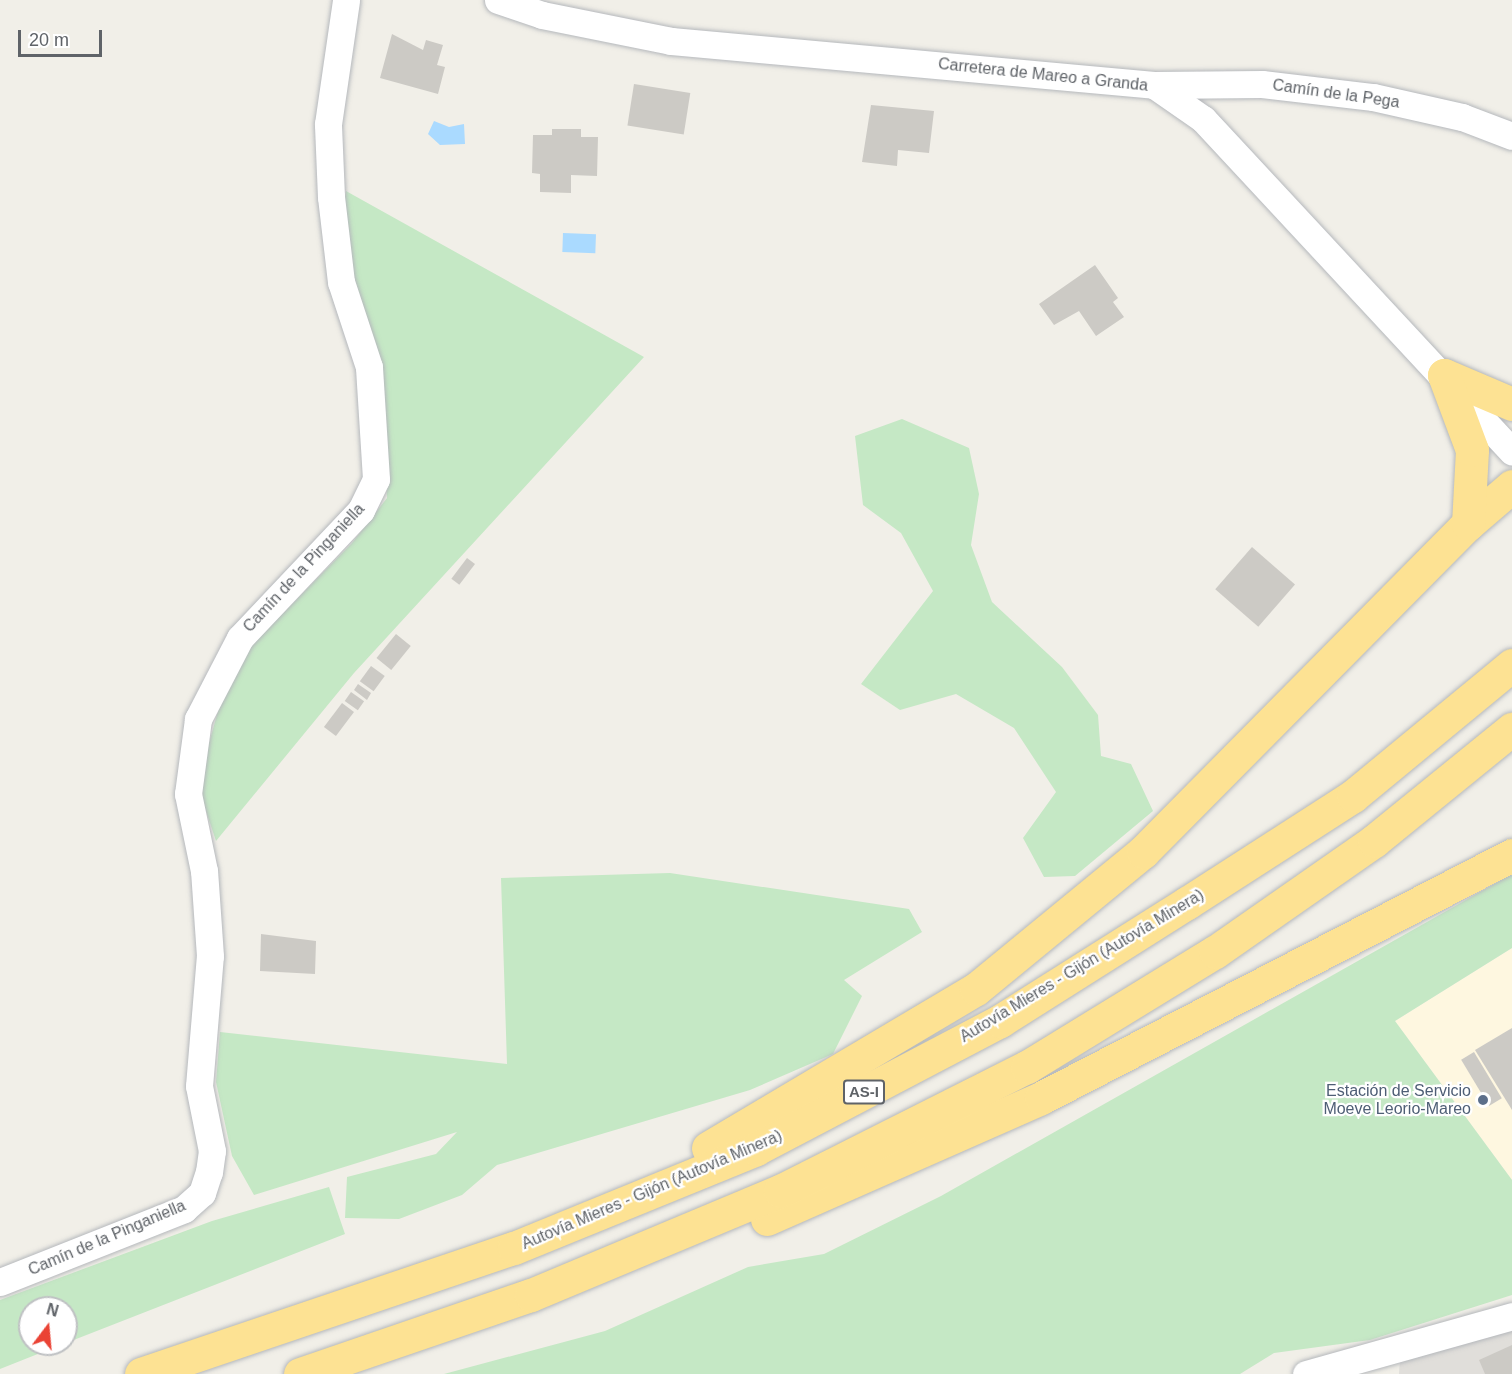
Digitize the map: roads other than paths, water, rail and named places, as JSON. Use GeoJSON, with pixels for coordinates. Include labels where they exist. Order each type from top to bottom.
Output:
{"type":"FeatureCollection","features":[{"type":"Feature","properties":{"kind":"highway"},"geometry":{"type":"LineString","coordinates":[[1444,375],[1512,404]]}},
{"type":"Feature","properties":{"kind":"highway"},"geometry":{"type":"LineString","coordinates":[[1444,375],[1473,450],[1468,524]]}},
{"type":"Feature","properties":{"kind":"highway"},"geometry":{"type":"LineString","coordinates":[[514,1248],[745,1129],[976,989],[1143,852],[1468,524],[1512,486]]}},
{"type":"Feature","properties":{"kind":"highway","name":"Autovía Mieres - Gijón (Autovía Minera)"},"geometry":{"type":"LineString","coordinates":[[141,1374],[514,1248],[756,1149],[1000,1021],[1353,796],[1512,665]]}},
{"type":"Feature","properties":{"kind":"highway"},"geometry":{"type":"LineString","coordinates":[[531,1294],[780,1191],[1027,1066],[1215,952],[1374,841],[1512,729]]}},
{"type":"Feature","properties":{"kind":"highway"},"geometry":{"type":"LineString","coordinates":[[300,1374],[531,1294],[807,1203],[1041,1098],[1512,855]]}},
{"type":"Feature","properties":{"kind":"street","name":"Camín de la Pinganiella"},"geometry":{"type":"LineString","coordinates":[[0,1282],[184,1209],[202,1193],[209,1172],[212,1151],[199,1086],[210,956],[204,871],[188,794],[198,719],[240,638],[361,510],[376,479],[369,367],[341,282],[332,197],[328,124],[346,0]]}},
{"type":"Feature","properties":{"kind":"street","name":"Carretera de Mareo a Granda"},"geometry":{"type":"LineString","coordinates":[[498,0],[542,15],[671,41],[1154,85]]}},
{"type":"Feature","properties":{"kind":"street","name":"Camín de la Pega"},"geometry":{"type":"LineString","coordinates":[[1154,85],[1183,92],[1262,84],[1373,97],[1462,117],[1512,136]]}},
{"type":"Feature","properties":{"kind":"street","name":"Camín de la Pega"},"geometry":{"type":"LineString","coordinates":[[1203,119],[1224,101],[1262,84]]}},
{"type":"Feature","properties":{"kind":"street"},"geometry":{"type":"LineString","coordinates":[[1183,92],[1203,119],[1444,375],[1512,451]]}},
{"type":"Feature","properties":{"kind":"street"},"geometry":{"type":"LineString","coordinates":[[1306,1374],[1512,1316]]}},
{"type":"Feature","properties":{"kind":"water"},"geometry":{"type":"Polygon","coordinates":[[[434,121],[449,127],[464,124],[465,144],[440,145],[428,134],[434,121]]]}},
{"type":"Feature","properties":{"kind":"water"},"geometry":{"type":"Polygon","coordinates":[[[563,233],[596,234],[595,253],[562,252],[563,233]]]}},
{"type":"Feature","properties":{"kind":"place","name":"Estación de Servicio Moeve Leorio-Mareo"},"geometry":{"type":"Point","coordinates":[1483,1100]}}]}
